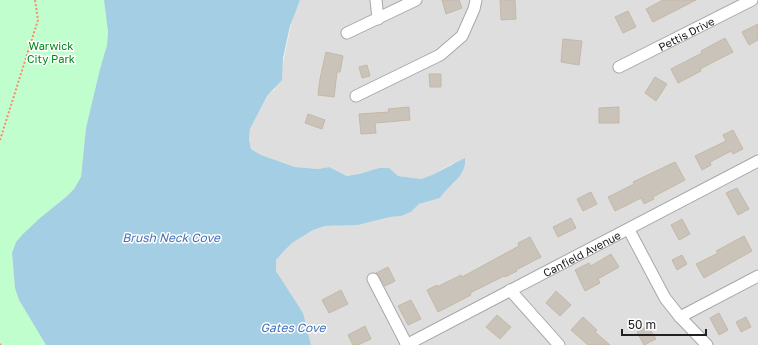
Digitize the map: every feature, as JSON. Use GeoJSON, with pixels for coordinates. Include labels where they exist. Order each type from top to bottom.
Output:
{"type":"FeatureCollection","features":[{"type":"Feature","properties":{"kind":"street"},"geometry":{"type":"LineString","coordinates":[[376,0],[378,19]]}},
{"type":"Feature","properties":{"kind":"street"},"geometry":{"type":"LineString","coordinates":[[347,33],[416,0]]}},
{"type":"Feature","properties":{"kind":"street"},"geometry":{"type":"LineString","coordinates":[[356,96],[440,55],[462,36],[474,9],[476,0]]}},
{"type":"Feature","properties":{"kind":"street","name":"Pettis Drive"},"geometry":{"type":"LineString","coordinates":[[620,67],[752,0]]}},
{"type":"Feature","properties":{"kind":"street","name":"Canfield Avenue"},"geometry":{"type":"LineString","coordinates":[[407,345],[510,290],[629,230],[758,161]]}},
{"type":"Feature","properties":{"kind":"street"},"geometry":{"type":"LineString","coordinates":[[629,230],[665,298],[680,317],[707,345]]}},
{"type":"Feature","properties":{"kind":"street"},"geometry":{"type":"LineString","coordinates":[[680,317],[758,276]]}},
{"type":"Feature","properties":{"kind":"street"},"geometry":{"type":"LineString","coordinates":[[373,279],[407,345]]}},
{"type":"Feature","properties":{"kind":"street"},"geometry":{"type":"LineString","coordinates":[[510,290],[559,345]]}},
{"type":"Feature","properties":{"kind":"path"},"geometry":{"type":"LineString","coordinates":[[0,140],[38,20],[35,0]]}},
{"type":"Feature","properties":{"kind":"shaded area"},"geometry":{"type":"Polygon","coordinates":[[[300,0],[758,0],[758,345],[311,345],[291,295],[276,271],[276,260],[283,252],[292,243],[313,230],[325,226],[358,225],[390,217],[401,216],[411,212],[419,204],[440,198],[446,189],[455,182],[453,163],[432,175],[421,179],[398,176],[379,168],[347,176],[329,167],[318,169],[295,167],[261,155],[251,149],[249,139],[250,129],[267,96],[275,89],[282,68],[293,16],[300,0]]]}},
{"type":"Feature","properties":{"kind":"green space","name":"Warwick City Park"},"geometry":{"type":"Polygon","coordinates":[[[0,0],[104,0],[108,32],[107,45],[86,128],[81,177],[74,189],[40,218],[12,253],[15,288],[19,300],[46,345],[0,345],[0,0]]]}},
{"type":"Feature","properties":{"kind":"water","name":"Brush Neck Cove"},"geometry":{"type":"Polygon","coordinates":[[[104,0],[300,0],[290,26],[283,58],[282,80],[267,96],[250,129],[249,139],[251,149],[261,155],[295,167],[318,169],[329,167],[347,176],[379,168],[389,168],[398,176],[421,179],[465,158],[463,170],[457,180],[440,198],[419,204],[411,212],[401,216],[390,217],[358,225],[325,226],[313,230],[292,243],[276,260],[276,271],[303,313],[311,345],[46,345],[19,300],[15,288],[12,253],[16,242],[40,218],[74,189],[81,177],[86,128],[107,45],[108,32],[104,0]]]}},
{"type":"Feature","properties":{"kind":"building"},"geometry":{"type":"Polygon","coordinates":[[[442,0],[459,0],[462,8],[446,14],[442,0]]]}},
{"type":"Feature","properties":{"kind":"building"},"geometry":{"type":"Polygon","coordinates":[[[500,0],[515,0],[516,19],[501,20],[500,0]]]}},
{"type":"Feature","properties":{"kind":"building"},"geometry":{"type":"Polygon","coordinates":[[[663,0],[696,0],[653,22],[646,9],[663,0]]]}},
{"type":"Feature","properties":{"kind":"building"},"geometry":{"type":"Polygon","coordinates":[[[628,11],[636,27],[623,33],[615,17],[628,11]]]}},
{"type":"Feature","properties":{"kind":"building"},"geometry":{"type":"Polygon","coordinates":[[[758,24],[758,40],[749,45],[742,32],[758,24]]]}},
{"type":"Feature","properties":{"kind":"building"},"geometry":{"type":"Polygon","coordinates":[[[725,38],[733,52],[700,69],[701,71],[678,83],[671,69],[702,53],[701,51],[725,38]]]}},
{"type":"Feature","properties":{"kind":"building"},"geometry":{"type":"Polygon","coordinates":[[[563,39],[582,41],[579,65],[561,62],[563,39]]]}},
{"type":"Feature","properties":{"kind":"building"},"geometry":{"type":"Polygon","coordinates":[[[326,52],[343,56],[340,72],[337,72],[334,97],[318,95],[326,52]]]}},
{"type":"Feature","properties":{"kind":"building"},"geometry":{"type":"Polygon","coordinates":[[[367,65],[370,76],[362,78],[359,67],[367,65]]]}},
{"type":"Feature","properties":{"kind":"building"},"geometry":{"type":"Polygon","coordinates":[[[429,74],[441,74],[441,87],[430,87],[429,74]]]}},
{"type":"Feature","properties":{"kind":"building"},"geometry":{"type":"Polygon","coordinates":[[[655,77],[667,84],[656,101],[645,93],[655,77]]]}},
{"type":"Feature","properties":{"kind":"building"},"geometry":{"type":"Polygon","coordinates":[[[409,107],[410,120],[375,123],[376,133],[361,134],[359,114],[389,112],[388,109],[409,107]]]}},
{"type":"Feature","properties":{"kind":"building"},"geometry":{"type":"Polygon","coordinates":[[[619,107],[619,123],[599,123],[599,108],[619,107]]]}},
{"type":"Feature","properties":{"kind":"building"},"geometry":{"type":"Polygon","coordinates":[[[308,114],[325,120],[322,129],[305,123],[308,114]]]}},
{"type":"Feature","properties":{"kind":"building"},"geometry":{"type":"Polygon","coordinates":[[[733,130],[743,149],[733,154],[731,151],[710,162],[711,165],[702,170],[695,156],[726,141],[723,135],[733,130]]]}},
{"type":"Feature","properties":{"kind":"building"},"geometry":{"type":"Polygon","coordinates":[[[675,162],[685,180],[653,197],[654,199],[644,204],[641,198],[615,211],[608,197],[634,184],[633,182],[675,162]]]}},
{"type":"Feature","properties":{"kind":"building"},"geometry":{"type":"Polygon","coordinates":[[[737,188],[749,209],[738,215],[726,193],[737,188]]]}},
{"type":"Feature","properties":{"kind":"building"},"geometry":{"type":"Polygon","coordinates":[[[591,192],[597,204],[583,211],[577,199],[591,192]]]}},
{"type":"Feature","properties":{"kind":"building"},"geometry":{"type":"Polygon","coordinates":[[[571,218],[576,228],[558,237],[553,227],[571,218]]]}},
{"type":"Feature","properties":{"kind":"building"},"geometry":{"type":"Polygon","coordinates":[[[682,219],[690,234],[679,240],[671,225],[682,219]]]}},
{"type":"Feature","properties":{"kind":"building"},"geometry":{"type":"Polygon","coordinates":[[[744,236],[752,251],[704,278],[696,264],[718,253],[716,251],[744,236]]]}},
{"type":"Feature","properties":{"kind":"building"},"geometry":{"type":"Polygon","coordinates":[[[530,237],[541,257],[516,270],[517,271],[470,293],[471,295],[438,312],[427,290],[437,285],[437,287],[461,275],[462,277],[519,246],[518,243],[530,237]]]}},
{"type":"Feature","properties":{"kind":"building"},"geometry":{"type":"Polygon","coordinates":[[[611,254],[619,267],[598,279],[600,283],[585,291],[575,270],[589,263],[591,266],[611,254]]]}},
{"type":"Feature","properties":{"kind":"building"},"geometry":{"type":"Polygon","coordinates":[[[682,255],[687,264],[677,270],[672,260],[682,255]]]}},
{"type":"Feature","properties":{"kind":"building"},"geometry":{"type":"Polygon","coordinates":[[[388,267],[395,281],[385,286],[376,273],[388,267]]]}},
{"type":"Feature","properties":{"kind":"building"},"geometry":{"type":"Polygon","coordinates":[[[341,290],[348,304],[329,313],[322,300],[341,290]]]}},
{"type":"Feature","properties":{"kind":"building"},"geometry":{"type":"Polygon","coordinates":[[[556,291],[571,305],[560,316],[546,303],[556,291]]]}},
{"type":"Feature","properties":{"kind":"building"},"geometry":{"type":"Polygon","coordinates":[[[411,300],[421,319],[408,325],[398,306],[411,300]]]}},
{"type":"Feature","properties":{"kind":"building"},"geometry":{"type":"Polygon","coordinates":[[[719,313],[728,330],[719,335],[710,318],[719,313]]]}},
{"type":"Feature","properties":{"kind":"building"},"geometry":{"type":"Polygon","coordinates":[[[497,315],[511,327],[500,339],[486,327],[497,315]]]}},
{"type":"Feature","properties":{"kind":"building"},"geometry":{"type":"Polygon","coordinates":[[[583,317],[597,330],[595,332],[610,345],[588,345],[571,330],[583,317]]]}},
{"type":"Feature","properties":{"kind":"building"},"geometry":{"type":"Polygon","coordinates":[[[746,317],[751,327],[741,332],[736,322],[746,317]]]}},
{"type":"Feature","properties":{"kind":"building"},"geometry":{"type":"Polygon","coordinates":[[[365,326],[371,339],[358,345],[353,345],[348,335],[365,326]]]}},
{"type":"Feature","properties":{"kind":"building"},"geometry":{"type":"Polygon","coordinates":[[[648,326],[656,339],[644,345],[637,332],[648,326]]]}},
{"type":"Feature","properties":{"kind":"water label","name":"Gates Cove"},"geometry":{"type":"Point","coordinates":[293,327]}}]}
